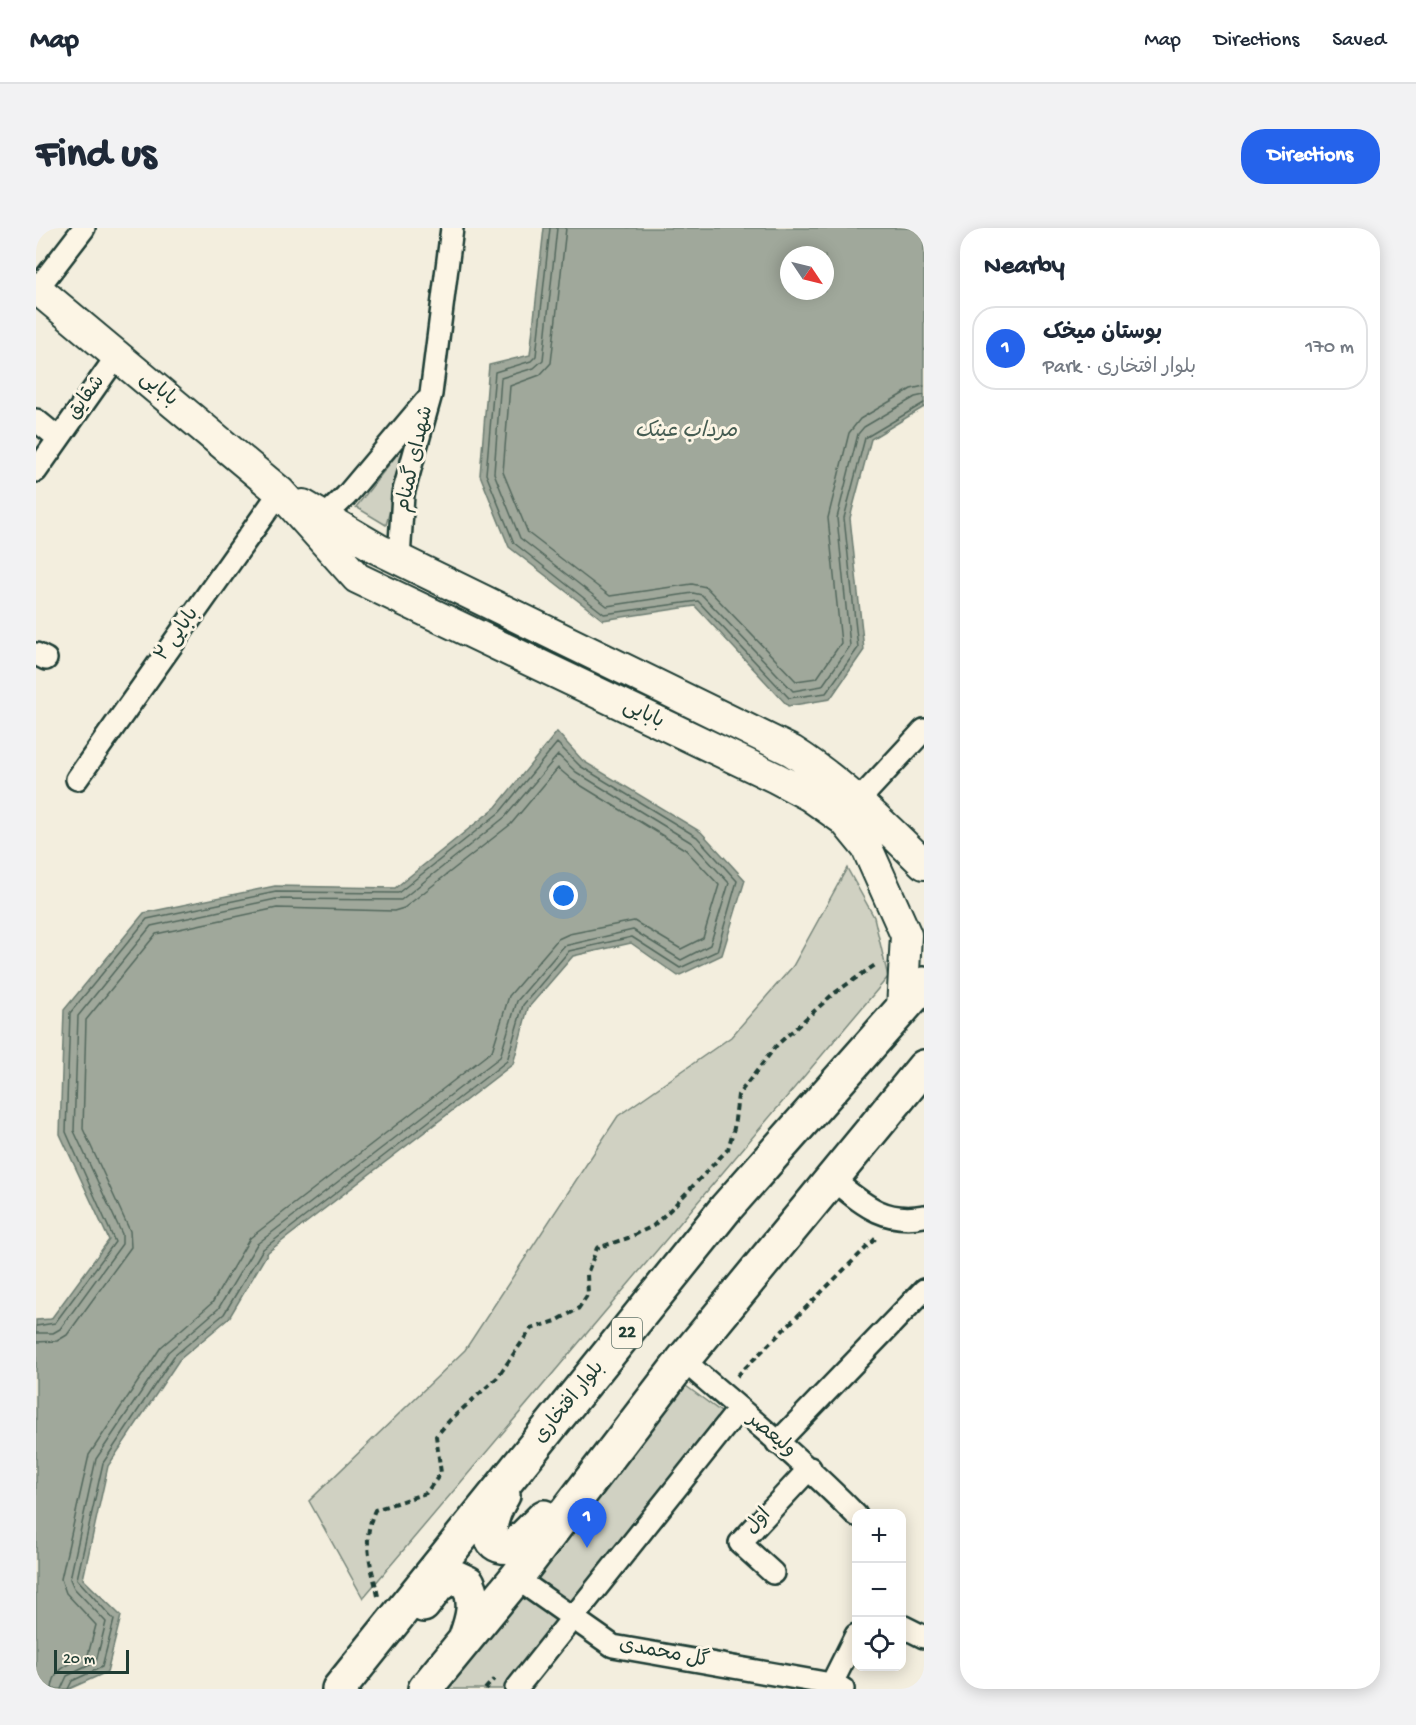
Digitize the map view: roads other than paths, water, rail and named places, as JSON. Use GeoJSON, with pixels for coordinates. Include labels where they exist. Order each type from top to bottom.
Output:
{"type":"FeatureCollection","features":[{"type":"Feature","properties":{"kind":"highway","name":"بلوار افتخاری"},"geometry":{"type":"LineString","coordinates":[[340,1689],[385,1630],[726,1208],[924,984]]}},
{"type":"Feature","properties":{"kind":"highway"},"geometry":{"type":"LineString","coordinates":[[425,1689],[516,1578],[683,1360],[924,1067]]}},
{"type":"Feature","properties":{"kind":"highway"},"geometry":{"type":"LineString","coordinates":[[522,1463],[490,1521],[490,1533],[501,1546],[515,1546],[558,1501],[602,1465]]}},
{"type":"Feature","properties":{"kind":"highway"},"geometry":{"type":"LineString","coordinates":[[340,1689],[377,1665],[439,1584],[455,1577],[468,1583],[475,1600],[474,1615],[466,1637]]}},
{"type":"Feature","properties":{"kind":"main road","name":"بابایی"},"geometry":{"type":"LineString","coordinates":[[37,289],[280,492],[357,578],[810,796],[844,820],[867,848],[910,924],[902,1009]]}},
{"type":"Feature","properties":{"kind":"main road","name":"بابایی"},"geometry":{"type":"LineString","coordinates":[[280,492],[399,559],[792,751],[827,773],[859,800],[924,864]]}},
{"type":"Feature","properties":{"kind":"street"},"geometry":{"type":"LineString","coordinates":[[37,289],[84,228]]}},
{"type":"Feature","properties":{"kind":"street","name":"شهدای گمنام"},"geometry":{"type":"LineString","coordinates":[[399,559],[403,494],[431,394],[452,228]]}},
{"type":"Feature","properties":{"kind":"street","name":"شقایق"},"geometry":{"type":"LineString","coordinates":[[36,471],[117,356]]}},
{"type":"Feature","properties":{"kind":"street","name":"شهدای گمنام"},"geometry":{"type":"LineString","coordinates":[[324,517],[346,496],[431,394]]}},
{"type":"Feature","properties":{"kind":"street"},"geometry":{"type":"LineString","coordinates":[[36,420],[58,438]]}},
{"type":"Feature","properties":{"kind":"street","name":"بابایی ۲"},"geometry":{"type":"LineString","coordinates":[[76,779],[280,492]]}},
{"type":"Feature","properties":{"kind":"street"},"geometry":{"type":"LineString","coordinates":[[859,800],[924,730]]}},
{"type":"Feature","properties":{"kind":"street"},"geometry":{"type":"LineString","coordinates":[[832,1179],[872,1211],[910,1219],[924,1216]]}},
{"type":"Feature","properties":{"kind":"street"},"geometry":{"type":"LineString","coordinates":[[777,1443],[924,1290]]}},
{"type":"Feature","properties":{"kind":"street","name":"ولیعصر"},"geometry":{"type":"LineString","coordinates":[[683,1360],[777,1443],[810,1468],[852,1511]]}},
{"type":"Feature","properties":{"kind":"street"},"geometry":{"type":"LineString","coordinates":[[516,1689],[571,1617],[739,1409]]}},
{"type":"Feature","properties":{"kind":"street","name":"اول"},"geometry":{"type":"LineString","coordinates":[[773,1573],[740,1543],[810,1468]]}},
{"type":"Feature","properties":{"kind":"street","name":"گل محمدی"},"geometry":{"type":"LineString","coordinates":[[516,1578],[613,1646],[834,1687]]}},
{"type":"Feature","properties":{"kind":"street"},"geometry":{"type":"LineString","coordinates":[[906,1628],[924,1637]]}},
{"type":"Feature","properties":{"kind":"street"},"geometry":{"type":"LineString","coordinates":[[834,1687],[852,1644]]}},
{"type":"Feature","properties":{"kind":"water","name":"مرداب عینک"},"geometry":{"type":"Polygon","coordinates":[[[544,228],[924,228],[924,407],[871,439],[850,518],[864,650],[830,699],[788,706],[695,606],[603,620],[509,547],[480,475],[489,365],[530,355],[544,228]]]}},
{"type":"Feature","properties":{"kind":"water"},"geometry":{"type":"Polygon","coordinates":[[[557,732],[583,761],[701,832],[745,880],[722,955],[678,976],[631,943],[573,956],[528,1008],[513,1064],[268,1252],[229,1318],[179,1360],[108,1466],[83,1579],[121,1616],[107,1672],[69,1689],[36,1689],[36,1320],[51,1319],[109,1240],[60,1134],[64,1010],[144,913],[275,886],[395,888],[496,807],[557,732]]]}},
{"type":"Feature","properties":{"kind":"place","name":"بوستان میخک"},"geometry":{"type":"Point","coordinates":[587,1548]}}]}
